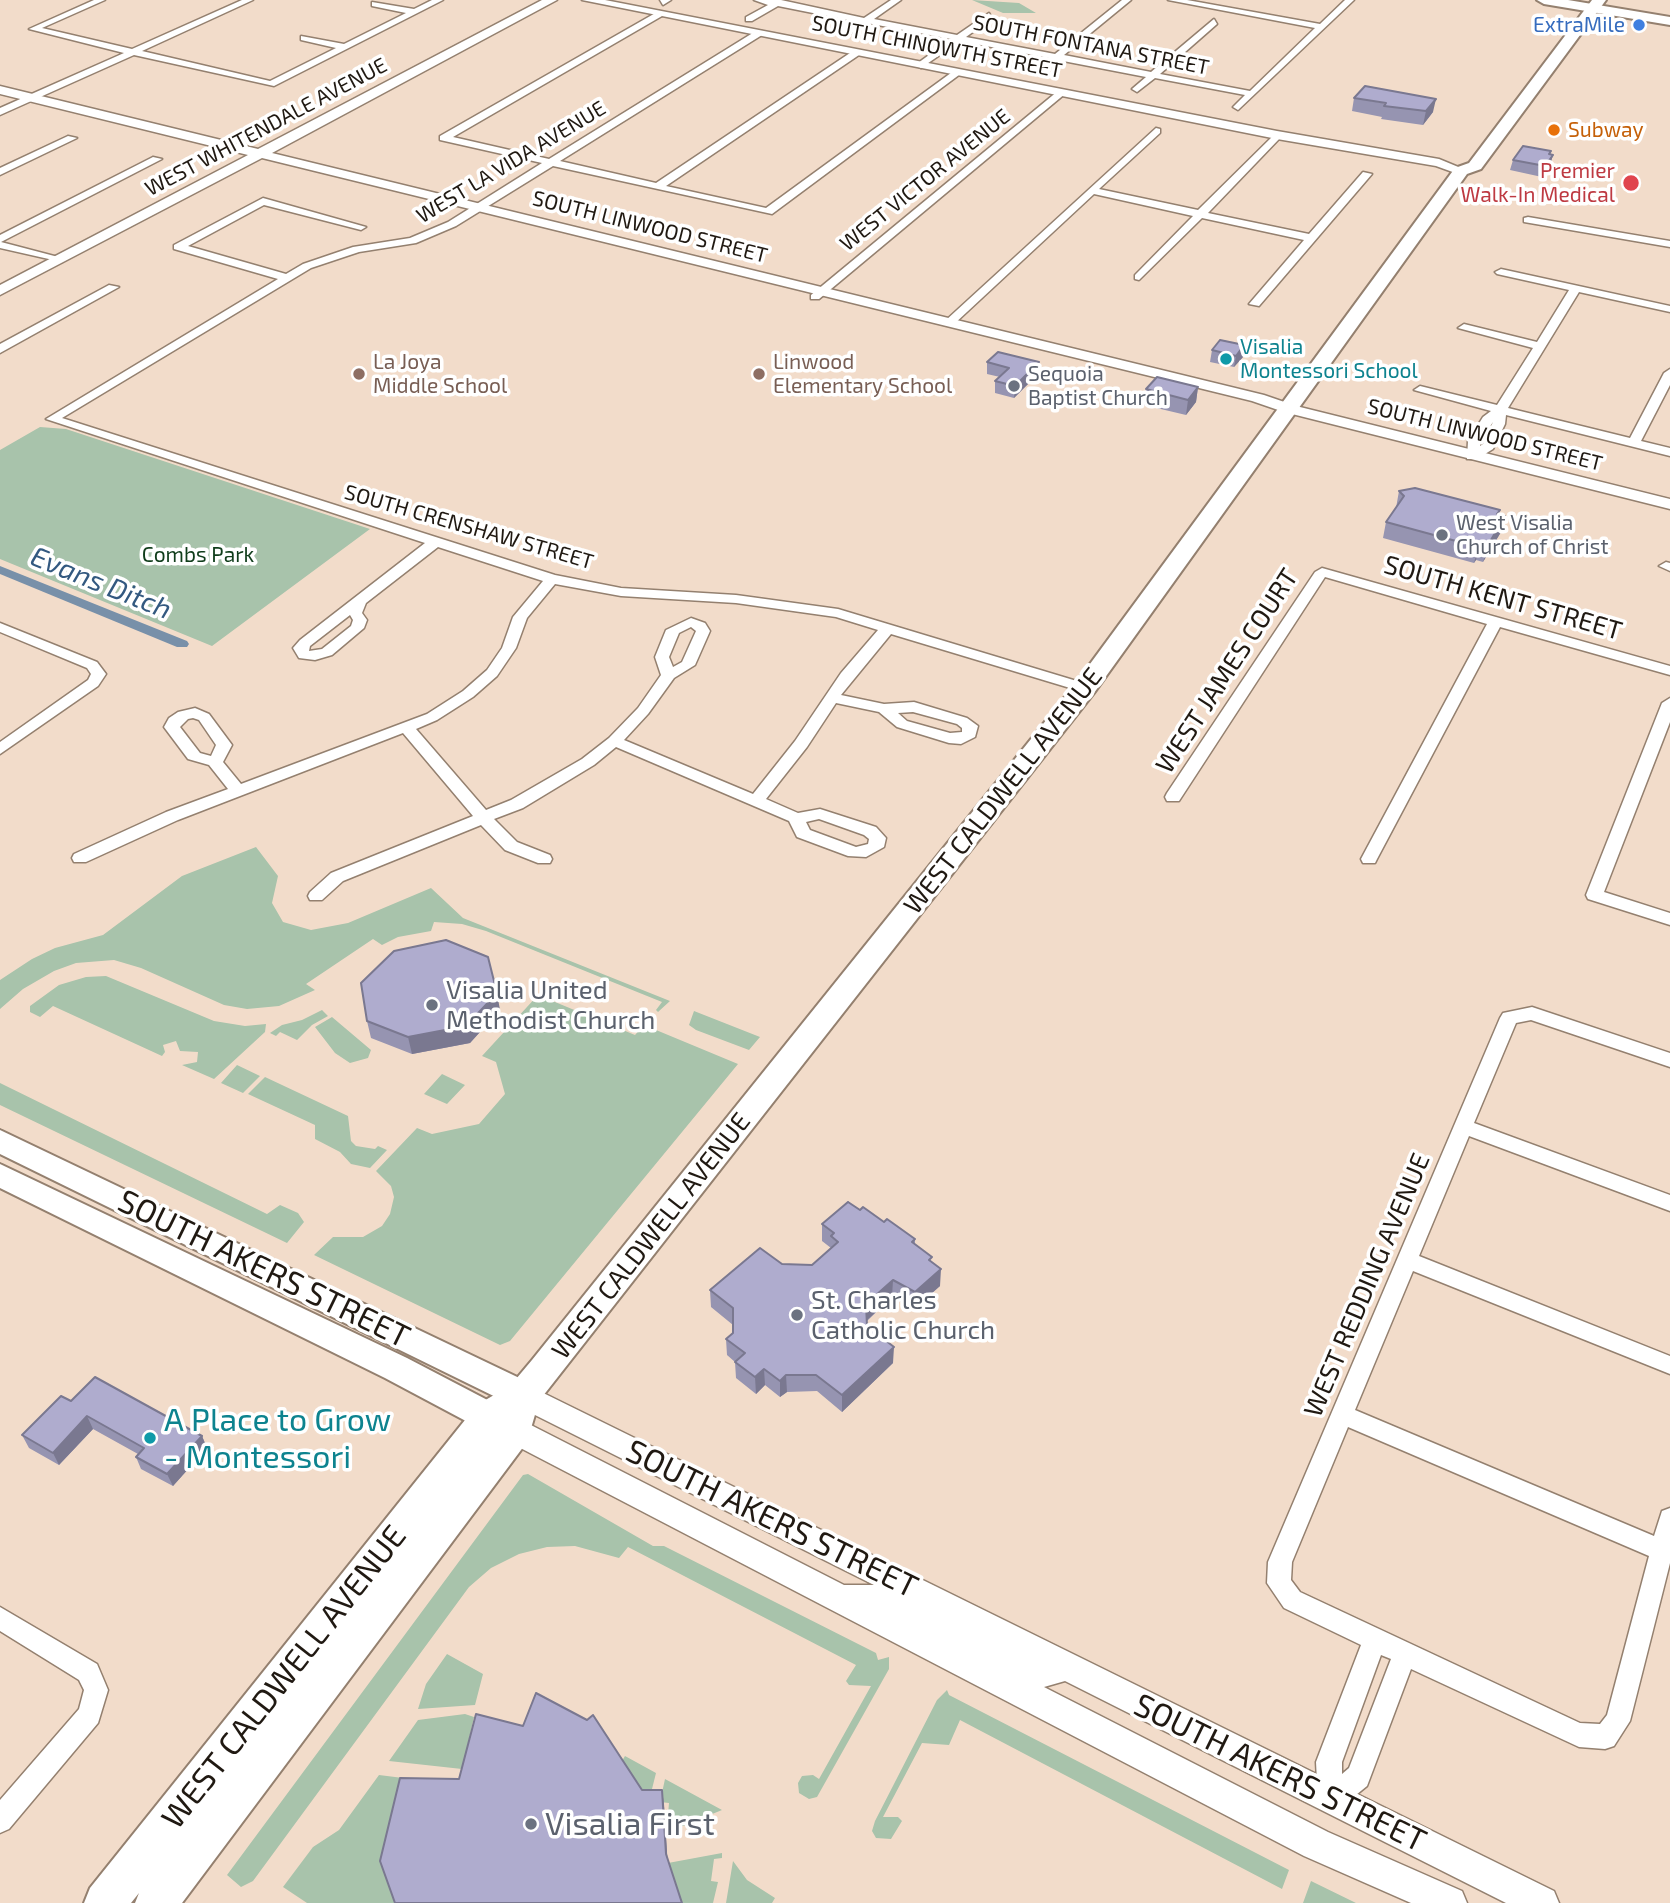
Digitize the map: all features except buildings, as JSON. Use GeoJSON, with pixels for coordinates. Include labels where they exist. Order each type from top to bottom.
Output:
{"type":"FeatureCollection","features":[{"type":"Feature","properties":{"kind":"main road"},"geometry":{"type":"LineString","coordinates":[[1544,0],[1670,14]]}},
{"type":"Feature","properties":{"kind":"main road"},"geometry":{"type":"LineString","coordinates":[[1564,19],[1587,3],[1670,21]]}},
{"type":"Feature","properties":{"kind":"main road","name":"WEST CALDWELL AVENUE"},"geometry":{"type":"LineString","coordinates":[[105,1903],[509,1414],[1085,688],[1290,409],[1463,162],[1475,166],[1587,3]]}},
{"type":"Feature","properties":{"kind":"main road"},"geometry":{"type":"LineString","coordinates":[[1518,106],[1512,100],[1534,71],[1531,63]]}},
{"type":"Feature","properties":{"kind":"main road","name":"SOUTH AKERS STREET"},"geometry":{"type":"LineString","coordinates":[[0,1141],[509,1414]]}},
{"type":"Feature","properties":{"kind":"main road","name":"SOUTH AKERS STREET"},"geometry":{"type":"LineString","coordinates":[[0,1175],[509,1414]]}},
{"type":"Feature","properties":{"kind":"main road","name":"WEST CALDWELL AVENUE"},"geometry":{"type":"LineString","coordinates":[[156,1903],[509,1414]]}},
{"type":"Feature","properties":{"kind":"street"},"geometry":{"type":"LineString","coordinates":[[101,0],[33,29],[271,84],[439,0]]}},
{"type":"Feature","properties":{"kind":"street"},"geometry":{"type":"LineString","coordinates":[[0,112],[249,0]]}},
{"type":"Feature","properties":{"kind":"street","name":"WEST WHITENDALE AVENUE"},"geometry":{"type":"LineString","coordinates":[[0,291],[551,0]]}},
{"type":"Feature","properties":{"kind":"street","name":"SOUTH CHINOWTH STREET"},"geometry":{"type":"LineString","coordinates":[[588,0],[663,5],[759,33],[1277,135],[1434,169],[1463,162]]}},
{"type":"Feature","properties":{"kind":"street","name":"SOUTH FONTANA STREET"},"geometry":{"type":"LineString","coordinates":[[758,0],[1252,94]]}},
{"type":"Feature","properties":{"kind":"street"},"geometry":{"type":"LineString","coordinates":[[847,33],[897,0]]}},
{"type":"Feature","properties":{"kind":"street"},"geometry":{"type":"LineString","coordinates":[[1040,70],[1128,0]]}},
{"type":"Feature","properties":{"kind":"street"},"geometry":{"type":"LineString","coordinates":[[1172,0],[1322,27]]}},
{"type":"Feature","properties":{"kind":"street"},"geometry":{"type":"LineString","coordinates":[[1229,10],[1241,0]]}},
{"type":"Feature","properties":{"kind":"street"},"geometry":{"type":"LineString","coordinates":[[1238,107],[1350,0]]}},
{"type":"Feature","properties":{"kind":"street"},"geometry":{"type":"LineString","coordinates":[[749,19],[779,2]]}},
{"type":"Feature","properties":{"kind":"street"},"geometry":{"type":"LineString","coordinates":[[375,4],[414,12]]}},
{"type":"Feature","properties":{"kind":"street"},"geometry":{"type":"LineString","coordinates":[[663,5],[443,138],[768,212],[958,72]]}},
{"type":"Feature","properties":{"kind":"street"},"geometry":{"type":"LineString","coordinates":[[921,65],[989,16]]}},
{"type":"Feature","properties":{"kind":"street"},"geometry":{"type":"LineString","coordinates":[[1137,89],[1214,22]]}},
{"type":"Feature","properties":{"kind":"street","name":"WEST LA VIDA AVENUE"},"geometry":{"type":"LineString","coordinates":[[52,419],[286,278],[337,254],[431,235],[552,163],[759,33]]}},
{"type":"Feature","properties":{"kind":"street"},"geometry":{"type":"LineString","coordinates":[[304,38],[346,47]]}},
{"type":"Feature","properties":{"kind":"street"},"geometry":{"type":"LineString","coordinates":[[657,187],[856,53]]}},
{"type":"Feature","properties":{"kind":"street","name":"SOUTH LINWOOD STREET"},"geometry":{"type":"LineString","coordinates":[[0,90],[28,100]]}},
{"type":"Feature","properties":{"kind":"street","name":"WEST VICTOR AVENUE"},"geometry":{"type":"LineString","coordinates":[[817,294],[1061,93]]}},
{"type":"Feature","properties":{"kind":"street","name":"SOUTH LINWOOD STREET"},"geometry":{"type":"LineString","coordinates":[[0,96],[28,100],[706,264],[875,312],[1254,405],[1290,409]]}},
{"type":"Feature","properties":{"kind":"street"},"geometry":{"type":"LineString","coordinates":[[875,312],[948,323],[1156,131]]}},
{"type":"Feature","properties":{"kind":"street"},"geometry":{"type":"LineString","coordinates":[[1139,277],[1277,135]]}},
{"type":"Feature","properties":{"kind":"street"},"geometry":{"type":"LineString","coordinates":[[0,172],[72,138]]}},
{"type":"Feature","properties":{"kind":"street"},"geometry":{"type":"LineString","coordinates":[[0,239],[156,159]]}},
{"type":"Feature","properties":{"kind":"street"},"geometry":{"type":"LineString","coordinates":[[1255,304],[1367,174]]}},
{"type":"Feature","properties":{"kind":"street"},"geometry":{"type":"LineString","coordinates":[[1092,191],[1311,238]]}},
{"type":"Feature","properties":{"kind":"street"},"geometry":{"type":"LineString","coordinates":[[286,278],[178,247],[262,201],[361,226]]}},
{"type":"Feature","properties":{"kind":"street","name":"SOUTH LINWOOD STREET"},"geometry":{"type":"LineString","coordinates":[[474,210],[611,247],[948,323],[1258,398],[1290,409],[1472,456],[1670,504]]}},
{"type":"Feature","properties":{"kind":"street"},"geometry":{"type":"LineString","coordinates":[[1528,220],[1670,244]]}},
{"type":"Feature","properties":{"kind":"street"},"geometry":{"type":"LineString","coordinates":[[0,245],[52,263]]}},
{"type":"Feature","properties":{"kind":"street"},"geometry":{"type":"LineString","coordinates":[[611,247],[622,246],[706,264]]}},
{"type":"Feature","properties":{"kind":"street"},"geometry":{"type":"LineString","coordinates":[[0,253],[52,263]]}},
{"type":"Feature","properties":{"kind":"street"},"geometry":{"type":"LineString","coordinates":[[1501,272],[1670,309]]}},
{"type":"Feature","properties":{"kind":"street"},"geometry":{"type":"LineString","coordinates":[[0,349],[113,287]]}},
{"type":"Feature","properties":{"kind":"street"},"geometry":{"type":"LineString","coordinates":[[1472,456],[1488,446],[1499,424],[1500,411],[1575,289]]}},
{"type":"Feature","properties":{"kind":"street"},"geometry":{"type":"LineString","coordinates":[[1464,328],[1539,346]]}},
{"type":"Feature","properties":{"kind":"street"},"geometry":{"type":"LineString","coordinates":[[1634,443],[1670,373]]}},
{"type":"Feature","properties":{"kind":"street"},"geometry":{"type":"LineString","coordinates":[[1420,390],[1670,452]]}},
{"type":"Feature","properties":{"kind":"street","name":"SOUTH CRENSHAW STREET"},"geometry":{"type":"LineString","coordinates":[[52,419],[552,579],[621,592],[798,606],[888,628],[1085,688]]}},
{"type":"Feature","properties":{"kind":"street"},"geometry":{"type":"LineString","coordinates":[[359,603],[434,543]]}},
{"type":"Feature","properties":{"kind":"street","name":"SOUTH KENT STREET"},"geometry":{"type":"LineString","coordinates":[[1322,572],[1670,671]]}},
{"type":"Feature","properties":{"kind":"street","name":"WEST JAMES COURT"},"geometry":{"type":"LineString","coordinates":[[1173,797],[1322,572]]}},
{"type":"Feature","properties":{"kind":"street"},"geometry":{"type":"LineString","coordinates":[[80,858],[125,836],[237,790],[407,729],[468,694],[492,673],[509,648],[520,617],[552,579]]}},
{"type":"Feature","properties":{"kind":"street"},"geometry":{"type":"LineString","coordinates":[[1369,859],[1496,621]]}},
{"type":"Feature","properties":{"kind":"street"},"geometry":{"type":"LineString","coordinates":[[0,627],[92,665],[99,672],[93,683],[0,749]]}},
{"type":"Feature","properties":{"kind":"street"},"geometry":{"type":"LineString","coordinates":[[755,802],[794,754],[831,697],[888,628]]}},
{"type":"Feature","properties":{"kind":"street"},"geometry":{"type":"LineString","coordinates":[[316,897],[337,877],[483,819],[554,784],[614,741],[659,692],[669,675]]}},
{"type":"Feature","properties":{"kind":"street"},"geometry":{"type":"LineString","coordinates":[[831,697],[884,709]]}},
{"type":"Feature","properties":{"kind":"street"},"geometry":{"type":"LineString","coordinates":[[1670,703],[1594,895],[1670,919]]}},
{"type":"Feature","properties":{"kind":"street"},"geometry":{"type":"LineString","coordinates":[[407,729],[483,819],[512,846],[544,859]]}},
{"type":"Feature","properties":{"kind":"street"},"geometry":{"type":"LineString","coordinates":[[614,741],[796,818]]}},
{"type":"Feature","properties":{"kind":"street"},"geometry":{"type":"LineString","coordinates":[[215,762],[237,790]]}},
{"type":"Feature","properties":{"kind":"street","name":"WEST REDDING AVENUE"},"geometry":{"type":"LineString","coordinates":[[1375,1640],[1292,1600],[1279,1583],[1280,1562],[1509,1018],[1517,1014],[1532,1013],[1670,1060]]}},
{"type":"Feature","properties":{"kind":"street"},"geometry":{"type":"LineString","coordinates":[[1465,1127],[1670,1203]]}},
{"type":"Feature","properties":{"kind":"street"},"geometry":{"type":"LineString","coordinates":[[1407,1260],[1670,1365]]}},
{"type":"Feature","properties":{"kind":"street","name":"SOUTH AKERS STREET"},"geometry":{"type":"LineString","coordinates":[[509,1414],[838,1597],[1316,1844],[1450,1903]]}},
{"type":"Feature","properties":{"kind":"street","name":"SOUTH AKERS STREET"},"geometry":{"type":"LineString","coordinates":[[509,1414],[1063,1665],[1542,1903]]}},
{"type":"Feature","properties":{"kind":"street"},"geometry":{"type":"LineString","coordinates":[[1343,1415],[1661,1550]]}},
{"type":"Feature","properties":{"kind":"street"},"geometry":{"type":"LineString","coordinates":[[1331,1799],[1329,1762],[1375,1640],[1579,1735],[1605,1737],[1618,1721],[1670,1518]]}},
{"type":"Feature","properties":{"kind":"street"},"geometry":{"type":"LineString","coordinates":[[838,1597],[872,1599],[906,1607],[1035,1671],[1050,1673],[1063,1665]]}},
{"type":"Feature","properties":{"kind":"street"},"geometry":{"type":"LineString","coordinates":[[0,1618],[88,1672],[96,1690],[89,1715],[0,1820]]}},
{"type":"Feature","properties":{"kind":"street"},"geometry":{"type":"LineString","coordinates":[[1331,1799],[1359,1777],[1405,1654]]}},
{"type":"Feature","properties":{"kind":"street"},"geometry":{"type":"LineString","coordinates":[[1349,1708],[1378,1723]]}},
{"type":"Feature","properties":{"kind":"green space"},"geometry":{"type":"Polygon","coordinates":[[[972,0],[1019,3],[1036,13],[1003,13],[972,0]]]}},
{"type":"Feature","properties":{"kind":"green space","name":"Combs Park"},"geometry":{"type":"Polygon","coordinates":[[[40,427],[66,429],[370,529],[212,646],[0,559],[0,450],[40,427]]]}},
{"type":"Feature","properties":{"kind":"green space"},"geometry":{"type":"Polygon","coordinates":[[[256,847],[278,876],[272,903],[283,922],[311,930],[348,923],[431,888],[463,918],[670,1001],[658,1012],[656,1010],[662,1002],[486,931],[462,924],[434,922],[431,931],[398,937],[382,945],[373,939],[306,984],[315,990],[279,1006],[247,1009],[224,1005],[141,968],[114,960],[76,963],[54,971],[23,989],[0,1009],[0,980],[32,959],[55,948],[103,935],[182,876],[256,847]]]}},
{"type":"Feature","properties":{"kind":"green space"},"geometry":{"type":"Polygon","coordinates":[[[106,976],[214,1021],[245,1026],[266,1024],[265,1032],[214,1079],[182,1065],[197,1062],[198,1052],[180,1051],[176,1041],[163,1045],[165,1052],[162,1056],[53,1006],[40,1017],[30,1012],[30,1006],[59,985],[86,977],[106,976]]]}},
{"type":"Feature","properties":{"kind":"green space"},"geometry":{"type":"Polygon","coordinates":[[[538,995],[635,1035],[644,1025],[738,1064],[510,1341],[500,1345],[314,1255],[333,1237],[363,1237],[382,1226],[390,1214],[394,1197],[391,1186],[376,1171],[417,1128],[432,1134],[479,1124],[505,1094],[496,1062],[482,1056],[538,995]]]}},
{"type":"Feature","properties":{"kind":"green space"},"geometry":{"type":"Polygon","coordinates":[[[322,1010],[328,1016],[312,1025],[297,1040],[280,1032],[276,1036],[270,1033],[282,1025],[302,1020],[322,1010]]]}},
{"type":"Feature","properties":{"kind":"green space"},"geometry":{"type":"Polygon","coordinates":[[[694,1011],[760,1037],[749,1050],[696,1030],[689,1025],[694,1011]]]}},
{"type":"Feature","properties":{"kind":"green space"},"geometry":{"type":"Polygon","coordinates":[[[332,1017],[371,1050],[368,1058],[350,1063],[335,1053],[315,1027],[332,1017]]]}},
{"type":"Feature","properties":{"kind":"green space"},"geometry":{"type":"Polygon","coordinates":[[[237,1065],[260,1076],[243,1093],[221,1083],[237,1065]]]}},
{"type":"Feature","properties":{"kind":"green space"},"geometry":{"type":"Polygon","coordinates":[[[442,1074],[465,1085],[447,1104],[424,1094],[442,1074]]]}},
{"type":"Feature","properties":{"kind":"green space"},"geometry":{"type":"Polygon","coordinates":[[[265,1077],[348,1116],[351,1141],[356,1146],[375,1149],[378,1146],[387,1150],[370,1168],[351,1164],[340,1152],[315,1139],[315,1125],[248,1094],[265,1077]]]}},
{"type":"Feature","properties":{"kind":"green space"},"geometry":{"type":"Polygon","coordinates":[[[0,1083],[267,1214],[280,1205],[298,1213],[304,1222],[287,1243],[0,1105],[0,1083]]]}},
{"type":"Feature","properties":{"kind":"green space"},"geometry":{"type":"Polygon","coordinates":[[[528,1474],[653,1546],[664,1546],[876,1653],[878,1660],[889,1657],[889,1669],[817,1797],[809,1799],[799,1793],[798,1783],[802,1776],[813,1775],[819,1779],[871,1686],[849,1685],[846,1681],[856,1665],[628,1547],[619,1558],[575,1546],[547,1547],[519,1554],[491,1568],[469,1587],[253,1881],[241,1887],[227,1875],[523,1475],[528,1474]]]}},
{"type":"Feature","properties":{"kind":"green space"},"geometry":{"type":"Polygon","coordinates":[[[447,1654],[483,1674],[475,1705],[418,1709],[426,1684],[447,1654]]]}},
{"type":"Feature","properties":{"kind":"green space"},"geometry":{"type":"Polygon","coordinates":[[[947,1690],[949,1695],[1289,1870],[1282,1889],[960,1720],[949,1745],[922,1743],[883,1817],[898,1817],[902,1821],[891,1839],[876,1838],[872,1831],[875,1821],[937,1700],[947,1690]]]}},
{"type":"Feature","properties":{"kind":"green space"},"geometry":{"type":"Polygon","coordinates":[[[465,1714],[474,1717],[462,1769],[389,1761],[418,1720],[465,1714]]]}},
{"type":"Feature","properties":{"kind":"green space"},"geometry":{"type":"Polygon","coordinates":[[[625,1756],[656,1773],[649,1801],[622,1761],[625,1756]]]}},
{"type":"Feature","properties":{"kind":"green space"},"geometry":{"type":"Polygon","coordinates":[[[379,1775],[411,1779],[395,1903],[307,1903],[283,1887],[313,1847],[339,1830],[379,1775]]]}},
{"type":"Feature","properties":{"kind":"green space"},"geometry":{"type":"Polygon","coordinates":[[[665,1779],[722,1810],[683,1826],[667,1826],[669,1803],[660,1802],[665,1779]]]}},
{"type":"Feature","properties":{"kind":"green space"},"geometry":{"type":"Polygon","coordinates":[[[722,1853],[722,1858],[714,1859],[711,1881],[718,1882],[713,1903],[677,1903],[668,1863],[722,1853]]]}},
{"type":"Feature","properties":{"kind":"green space"},"geometry":{"type":"Polygon","coordinates":[[[733,1861],[747,1880],[775,1898],[772,1903],[726,1903],[733,1861]]]}},
{"type":"Feature","properties":{"kind":"green space"},"geometry":{"type":"Polygon","coordinates":[[[1311,1881],[1356,1903],[1303,1903],[1311,1881]]]}},
{"type":"Feature","properties":{"kind":"waterway","name":"Evans Ditch"},"geometry":{"type":"LineString","coordinates":[[0,570],[182,644]]}},
{"type":"Feature","properties":{"kind":"place","name":"ExtraMile"},"geometry":{"type":"Point","coordinates":[1639,25]}},
{"type":"Feature","properties":{"kind":"place","name":"Subway"},"geometry":{"type":"Point","coordinates":[1554,130]}},
{"type":"Feature","properties":{"kind":"place","name":"Premier Walk-In Medical"},"geometry":{"type":"Point","coordinates":[1631,183]}},
{"type":"Feature","properties":{"kind":"place","name":"Visalia Montessori School"},"geometry":{"type":"Point","coordinates":[1226,359]}},
{"type":"Feature","properties":{"kind":"place","name":"La Joya Middle School"},"geometry":{"type":"Point","coordinates":[359,374]}},
{"type":"Feature","properties":{"kind":"place","name":"Linwood Elementary School"},"geometry":{"type":"Point","coordinates":[759,374]}},
{"type":"Feature","properties":{"kind":"place","name":"Sequoia Baptist Church"},"geometry":{"type":"Point","coordinates":[1014,386]}},
{"type":"Feature","properties":{"kind":"place","name":"West Visalia Church of Christ"},"geometry":{"type":"Point","coordinates":[1442,535]}},
{"type":"Feature","properties":{"kind":"place","name":"Visalia United Methodist Church"},"geometry":{"type":"Point","coordinates":[432,1005]}},
{"type":"Feature","properties":{"kind":"place","name":"St. Charles Catholic Church"},"geometry":{"type":"Point","coordinates":[797,1315]}},
{"type":"Feature","properties":{"kind":"place","name":"A Place to Grow - Montessori"},"geometry":{"type":"Point","coordinates":[150,1438]}},
{"type":"Feature","properties":{"kind":"place","name":"Visalia First"},"geometry":{"type":"Point","coordinates":[531,1824]}}]}
